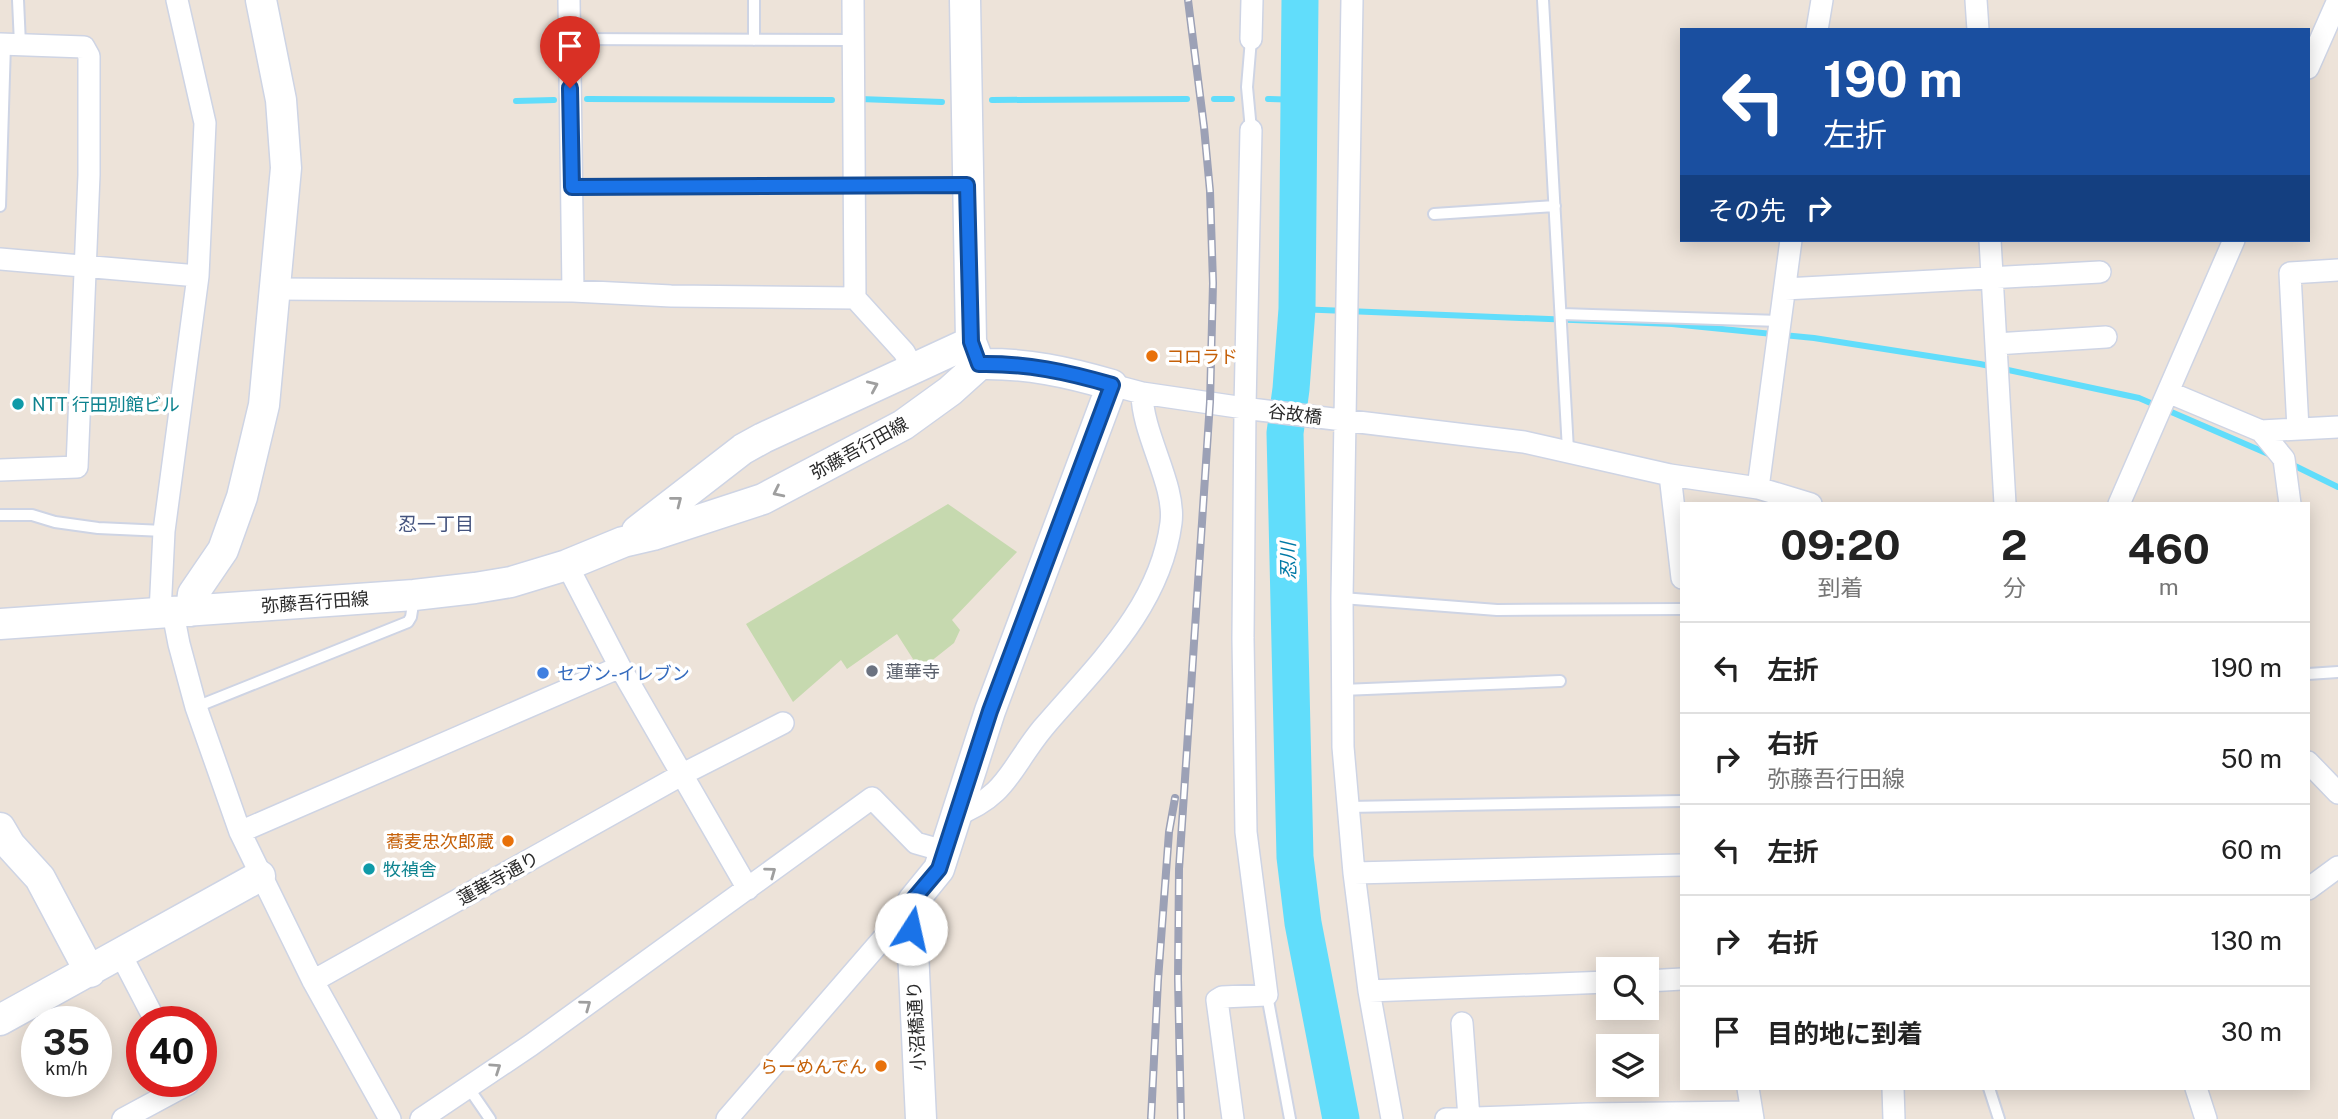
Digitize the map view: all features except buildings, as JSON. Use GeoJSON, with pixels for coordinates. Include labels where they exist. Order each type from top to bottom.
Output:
{"type":"FeatureCollection","features":[{"type":"Feature","properties":{"kind":"street"},"geometry":{"type":"LineString","coordinates":[[177,0],[205,123],[198,276],[164,531],[179,644],[196,707],[240,832],[313,981],[390,1119]]}},
{"type":"Feature","properties":{"kind":"street"},"geometry":{"type":"LineString","coordinates":[[175,612],[193,594],[223,550],[242,498],[264,405],[286,168],[281,100],[261,0]]}},
{"type":"Feature","properties":{"kind":"street"},"geometry":{"type":"LineString","coordinates":[[569,0],[573,291]]}},
{"type":"Feature","properties":{"kind":"street"},"geometry":{"type":"LineString","coordinates":[[853,0],[855,298],[904,352],[913,368]]}},
{"type":"Feature","properties":{"kind":"street"},"geometry":{"type":"LineString","coordinates":[[965,0],[967,185],[975,353],[1013,363],[1067,372],[1112,385]]}},
{"type":"Feature","properties":{"kind":"street"},"geometry":{"type":"LineString","coordinates":[[1251,39],[1252,0]]}},
{"type":"Feature","properties":{"kind":"street"},"geometry":{"type":"LineString","coordinates":[[1352,0],[1343,420],[1343,747],[1354,873],[1369,991],[1392,1119]]}},
{"type":"Feature","properties":{"kind":"street"},"geometry":{"type":"LineString","coordinates":[[1817,28],[1822,0]]}},
{"type":"Feature","properties":{"kind":"street"},"geometry":{"type":"LineString","coordinates":[[1976,0],[1978,28]]}},
{"type":"Feature","properties":{"kind":"street"},"geometry":{"type":"LineString","coordinates":[[2310,63],[2335,3]]}},
{"type":"Feature","properties":{"kind":"street"},"geometry":{"type":"LineString","coordinates":[[0,470],[77,467],[86,265],[89,57],[84,47],[8,44]]}},
{"type":"Feature","properties":{"kind":"street"},"geometry":{"type":"LineString","coordinates":[[1233,1119],[1217,1000],[1222,997],[1267,995],[1247,832],[1243,638],[1251,130]]}},
{"type":"Feature","properties":{"kind":"street"},"geometry":{"type":"LineString","coordinates":[[1758,488],[1791,242]]}},
{"type":"Feature","properties":{"kind":"street"},"geometry":{"type":"LineString","coordinates":[[1990,242],[2006,502]]}},
{"type":"Feature","properties":{"kind":"street"},"geometry":{"type":"LineString","coordinates":[[2120,502],[2233,242]]}},
{"type":"Feature","properties":{"kind":"street"},"geometry":{"type":"LineString","coordinates":[[0,259],[198,276]]}},
{"type":"Feature","properties":{"kind":"street"},"geometry":{"type":"LineString","coordinates":[[2298,429],[2290,273],[2338,270]]}},
{"type":"Feature","properties":{"kind":"street"},"geometry":{"type":"LineString","coordinates":[[1785,289],[2100,272]]}},
{"type":"Feature","properties":{"kind":"street"},"geometry":{"type":"LineString","coordinates":[[274,289],[573,291],[671,296],[855,298]]}},
{"type":"Feature","properties":{"kind":"street"},"geometry":{"type":"LineString","coordinates":[[1996,344],[2106,337]]}},
{"type":"Feature","properties":{"kind":"street","name":"弥藤吾行田線"},"geometry":{"type":"LineString","coordinates":[[623,541],[743,449],[762,438],[913,368],[975,353]]}},
{"type":"Feature","properties":{"kind":"street","name":"弥藤吾行田線"},"geometry":{"type":"LineString","coordinates":[[0,624],[414,595],[511,582],[567,565],[623,541],[665,531],[779,492],[903,425],[950,391],[975,353]]}},
{"type":"Feature","properties":{"kind":"street","name":"谷故橋"},"geometry":{"type":"LineString","coordinates":[[1112,385],[1142,393],[1248,408],[1524,442],[1670,475],[1758,488],[1804,502]]}},
{"type":"Feature","properties":{"kind":"street","name":"小沼橋通り"},"geometry":{"type":"LineString","coordinates":[[921,1119],[910,918],[912,901],[939,869],[990,711],[1112,385]]}},
{"type":"Feature","properties":{"kind":"street"},"geometry":{"type":"LineString","coordinates":[[2168,392],[2261,431],[2338,427]]}},
{"type":"Feature","properties":{"kind":"street"},"geometry":{"type":"LineString","coordinates":[[954,816],[985,802],[1010,777],[1040,732],[1124,636],[1161,564],[1172,520],[1169,496],[1144,415],[1142,393]]}},
{"type":"Feature","properties":{"kind":"street"},"geometry":{"type":"LineString","coordinates":[[2261,431],[2284,459],[2290,502]]}},
{"type":"Feature","properties":{"kind":"street"},"geometry":{"type":"LineString","coordinates":[[1670,475],[1680,561]]}},
{"type":"Feature","properties":{"kind":"street"},"geometry":{"type":"LineString","coordinates":[[567,565],[620,667],[748,889]]}},
{"type":"Feature","properties":{"kind":"street"},"geometry":{"type":"LineString","coordinates":[[240,832],[620,667]]}},
{"type":"Feature","properties":{"kind":"street","name":"蓮華寺通り"},"geometry":{"type":"LineString","coordinates":[[313,981],[682,774],[783,723]]}},
{"type":"Feature","properties":{"kind":"street"},"geometry":{"type":"LineString","coordinates":[[2310,764],[2338,793]]}},
{"type":"Feature","properties":{"kind":"street"},"geometry":{"type":"LineString","coordinates":[[421,1119],[531,1045],[872,798],[916,843],[944,851]]}},
{"type":"Feature","properties":{"kind":"street"},"geometry":{"type":"LineString","coordinates":[[0,828],[10,845],[40,878],[90,972]]}},
{"type":"Feature","properties":{"kind":"street"},"geometry":{"type":"LineString","coordinates":[[1354,873],[1680,865]]}},
{"type":"Feature","properties":{"kind":"street"},"geometry":{"type":"LineString","coordinates":[[2310,888],[2338,867]]}},
{"type":"Feature","properties":{"kind":"street"},"geometry":{"type":"LineString","coordinates":[[0,1020],[260,876]]}},
{"type":"Feature","properties":{"kind":"street"},"geometry":{"type":"LineString","coordinates":[[727,1119],[893,927],[910,918]]}},
{"type":"Feature","properties":{"kind":"street"},"geometry":{"type":"LineString","coordinates":[[120,953],[148,1006]]}},
{"type":"Feature","properties":{"kind":"street"},"geometry":{"type":"LineString","coordinates":[[1659,980],[1680,979]]}},
{"type":"Feature","properties":{"kind":"street"},"geometry":{"type":"LineString","coordinates":[[1369,991],[1596,982]]}},
{"type":"Feature","properties":{"kind":"street"},"geometry":{"type":"LineString","coordinates":[[1462,1023],[1469,1118]]}},
{"type":"Feature","properties":{"kind":"street"},"geometry":{"type":"LineString","coordinates":[[1446,1119],[1752,1115],[1748,1090]]}},
{"type":"Feature","properties":{"kind":"street"},"geometry":{"type":"LineString","coordinates":[[1893,1090],[1894,1119]]}},
{"type":"Feature","properties":{"kind":"street"},"geometry":{"type":"LineString","coordinates":[[2197,1090],[2206,1119]]}},
{"type":"Feature","properties":{"kind":"street"},"geometry":{"type":"LineString","coordinates":[[123,1119],[164,1097]]}},
{"type":"Feature","properties":{"kind":"lane"},"geometry":{"type":"LineString","coordinates":[[0,206],[8,44],[18,0]]}},
{"type":"Feature","properties":{"kind":"lane"},"geometry":{"type":"LineString","coordinates":[[754,0],[754,40]]}},
{"type":"Feature","properties":{"kind":"lane"},"geometry":{"type":"LineString","coordinates":[[1543,0],[1568,450]]}},
{"type":"Feature","properties":{"kind":"lane"},"geometry":{"type":"LineString","coordinates":[[570,39],[853,40]]}},
{"type":"Feature","properties":{"kind":"lane"},"geometry":{"type":"LineString","coordinates":[[1251,39],[1247,87],[1251,130]]}},
{"type":"Feature","properties":{"kind":"lane"},"geometry":{"type":"LineString","coordinates":[[572,187],[967,185]]}},
{"type":"Feature","properties":{"kind":"lane"},"geometry":{"type":"LineString","coordinates":[[1434,214],[1555,206]]}},
{"type":"Feature","properties":{"kind":"lane"},"geometry":{"type":"LineString","coordinates":[[1561,314],[1780,321]]}},
{"type":"Feature","properties":{"kind":"lane"},"geometry":{"type":"LineString","coordinates":[[0,515],[32,515],[55,522],[98,528],[164,531]]}},
{"type":"Feature","properties":{"kind":"lane"},"geometry":{"type":"LineString","coordinates":[[196,707],[408,622],[414,595]]}},
{"type":"Feature","properties":{"kind":"lane"},"geometry":{"type":"LineString","coordinates":[[1342,598],[1497,610],[1680,609]]}},
{"type":"Feature","properties":{"kind":"lane"},"geometry":{"type":"LineString","coordinates":[[2310,674],[2338,673]]}},
{"type":"Feature","properties":{"kind":"lane"},"geometry":{"type":"LineString","coordinates":[[1342,690],[1560,681]]}},
{"type":"Feature","properties":{"kind":"lane"},"geometry":{"type":"LineString","coordinates":[[1348,807],[1680,801]]}},
{"type":"Feature","properties":{"kind":"lane"},"geometry":{"type":"LineString","coordinates":[[1267,995],[1290,1119]]}},
{"type":"Feature","properties":{"kind":"lane"},"geometry":{"type":"LineString","coordinates":[[468,1087],[491,1119]]}},
{"type":"Feature","properties":{"kind":"lane"},"geometry":{"type":"LineString","coordinates":[[1990,1090],[1999,1119]]}},
{"type":"Feature","properties":{"kind":"green space"},"geometry":{"type":"Polygon","coordinates":[[[948,504],[1017,552],[952,620],[960,630],[954,643],[920,670],[897,634],[847,669],[841,660],[793,702],[746,624],[948,504]]]}},
{"type":"Feature","properties":{"kind":"waterway","name":"忍川"},"geometry":{"type":"LineString","coordinates":[[1300,0],[1297,309],[1285,433],[1295,857],[1303,923],[1341,1119]]}},
{"type":"Feature","properties":{"kind":"waterway"},"geometry":{"type":"LineString","coordinates":[[587,99],[832,100]]}},
{"type":"Feature","properties":{"kind":"waterway"},"geometry":{"type":"LineString","coordinates":[[860,99],[942,102]]}},
{"type":"Feature","properties":{"kind":"waterway"},"geometry":{"type":"LineString","coordinates":[[992,100],[1187,99]]}},
{"type":"Feature","properties":{"kind":"waterway"},"geometry":{"type":"LineString","coordinates":[[1214,99],[1232,99]]}},
{"type":"Feature","properties":{"kind":"waterway"},"geometry":{"type":"LineString","coordinates":[[1268,99],[1301,100]]}},
{"type":"Feature","properties":{"kind":"waterway"},"geometry":{"type":"LineString","coordinates":[[516,101],[554,100]]}},
{"type":"Feature","properties":{"kind":"waterway"},"geometry":{"type":"LineString","coordinates":[[1297,309],[1672,324],[1814,338],[1980,364],[2139,398],[2273,456]]}},
{"type":"Feature","properties":{"kind":"waterway"},"geometry":{"type":"LineString","coordinates":[[2289,463],[2338,487]]}},
{"type":"Feature","properties":{"kind":"railway"},"geometry":{"type":"LineString","coordinates":[[1181,1119],[1179,869],[1210,402],[1213,283],[1210,191],[1188,0]]}},
{"type":"Feature","properties":{"kind":"railway"},"geometry":{"type":"LineString","coordinates":[[1151,1119],[1169,832],[1175,798]]}},
{"type":"Feature","properties":{"kind":"place","name":"コロラド"},"geometry":{"type":"Point","coordinates":[1152,356]}},
{"type":"Feature","properties":{"kind":"place","name":"NTT 行田別館ビル"},"geometry":{"type":"Point","coordinates":[18,404]}},
{"type":"Feature","properties":{"kind":"place","name":"蓮華寺"},"geometry":{"type":"Point","coordinates":[872,671]}},
{"type":"Feature","properties":{"kind":"place","name":"セブン-イレブン"},"geometry":{"type":"Point","coordinates":[543,673]}},
{"type":"Feature","properties":{"kind":"place","name":"蕎麦忠次郎蔵"},"geometry":{"type":"Point","coordinates":[508,841]}},
{"type":"Feature","properties":{"kind":"place","name":"牧禎舎"},"geometry":{"type":"Point","coordinates":[369,869]}},
{"type":"Feature","properties":{"kind":"place","name":"らーめんでん"},"geometry":{"type":"Point","coordinates":[881,1066]}},
{"type":"Feature","properties":{"kind":"district","name":"忍一丁目"},"geometry":{"type":"Point","coordinates":[436,524]}},
{"type":"Feature","properties":{"kind":"route"},"geometry":{"type":"LineString","coordinates":[[570,88],[572,187],[967,185],[971,342],[979,364],[1013,363],[1041,367],[1112,385],[990,711],[939,869],[912,901],[911,929]]}}]}
